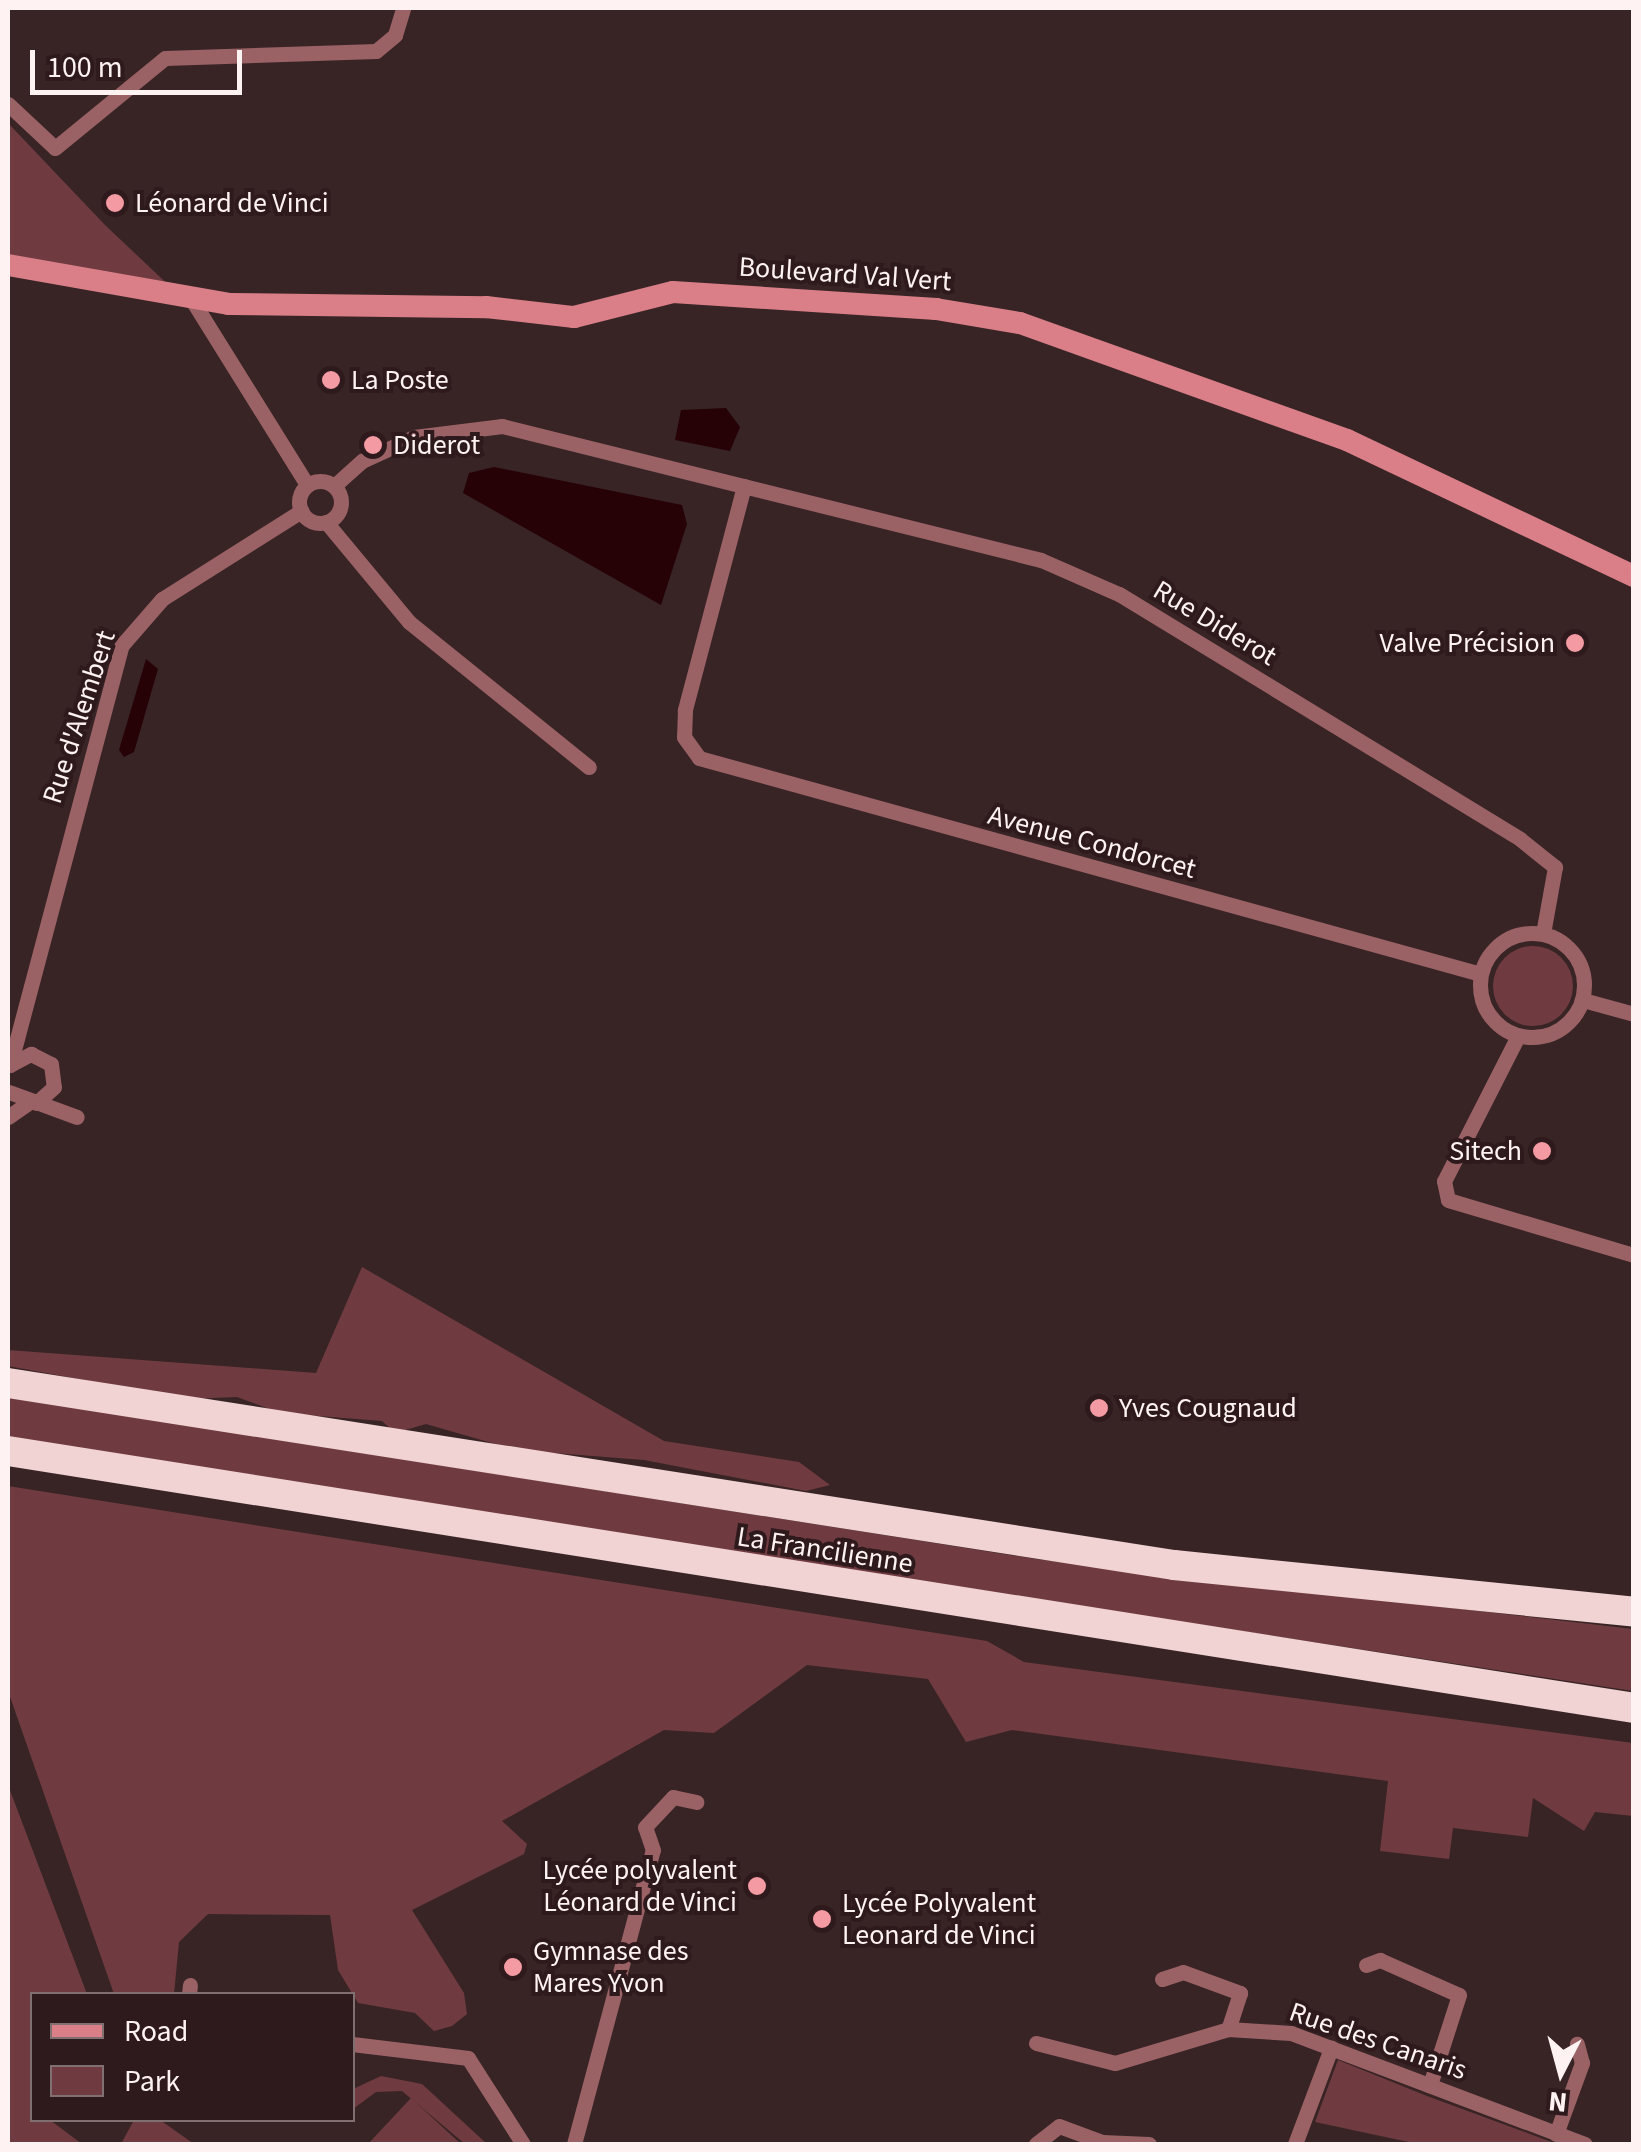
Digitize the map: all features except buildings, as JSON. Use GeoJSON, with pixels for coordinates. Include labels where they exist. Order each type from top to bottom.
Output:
{"type":"FeatureCollection","features":[{"type":"Feature","properties":{"kind":"highway","name":"La Francilienne"},"geometry":{"type":"LineString","coordinates":[[8,1383],[1207,1570],[1634,1612]]}},
{"type":"Feature","properties":{"kind":"highway","name":"La Francilienne"},"geometry":{"type":"LineString","coordinates":[[8,1452],[1634,1708]]}},
{"type":"Feature","properties":{"kind":"street"},"geometry":{"type":"LineString","coordinates":[[8,104],[55,148],[165,58],[376,51],[395,35],[403,8]]}},
{"type":"Feature","properties":{"kind":"street","name":"Boulevard Val Vert"},"geometry":{"type":"LineString","coordinates":[[8,264],[192,300],[574,317],[674,292],[936,309],[1020,323],[1347,440],[1634,576]]}},
{"type":"Feature","properties":{"kind":"street"},"geometry":{"type":"LineString","coordinates":[[192,300],[307,485],[300,510],[326,522],[409,622],[589,767]]}},
{"type":"Feature","properties":{"kind":"street"},"geometry":{"type":"LineString","coordinates":[[307,485],[334,486],[414,436],[502,426],[744,486]]}},
{"type":"Feature","properties":{"kind":"street"},"geometry":{"type":"LineString","coordinates":[[326,522],[342,506],[334,486]]}},
{"type":"Feature","properties":{"kind":"street","name":"Avenue Condorcet"},"geometry":{"type":"LineString","coordinates":[[744,486],[685,710],[692,752],[1481,974]]}},
{"type":"Feature","properties":{"kind":"street","name":"Rue Diderot"},"geometry":{"type":"LineString","coordinates":[[744,486],[1041,560],[1119,594],[1532,848],[1555,867],[1543,934]]}},
{"type":"Feature","properties":{"kind":"street","name":"Rue d'Alembert"},"geometry":{"type":"LineString","coordinates":[[9,1068],[122,645],[162,599],[300,510]]}},
{"type":"Feature","properties":{"kind":"street"},"geometry":{"type":"LineString","coordinates":[[1543,934],[1572,951],[1583,1000],[1550,1035],[1518,1036],[1484,1005],[1481,974],[1497,946],[1543,934]]}},
{"type":"Feature","properties":{"kind":"street"},"geometry":{"type":"LineString","coordinates":[[1583,1000],[1634,1014]]}},
{"type":"Feature","properties":{"kind":"street"},"geometry":{"type":"LineString","coordinates":[[8,1092],[77,1117],[54,1087],[51,1064],[30,1054],[20,1021]]}},
{"type":"Feature","properties":{"kind":"street"},"geometry":{"type":"LineString","coordinates":[[1518,1036],[1444,1181],[1456,1207],[1634,1255]]}},
{"type":"Feature","properties":{"kind":"street","name":"Rue d'Alembert"},"geometry":{"type":"LineString","coordinates":[[9,1068],[30,1054]]}},
{"type":"Feature","properties":{"kind":"street"},"geometry":{"type":"LineString","coordinates":[[8,1116],[54,1087]]}},
{"type":"Feature","properties":{"kind":"street"},"geometry":{"type":"LineString","coordinates":[[574,2144],[653,1850],[645,1827],[673,1797],[696,1802]]}},
{"type":"Feature","properties":{"kind":"street"},"geometry":{"type":"LineString","coordinates":[[1366,1965],[1380,1960],[1458,1996],[1430,2084]]}},
{"type":"Feature","properties":{"kind":"street"},"geometry":{"type":"LineString","coordinates":[[1162,1979],[1183,1972],[1240,1993],[1228,2029]]}},
{"type":"Feature","properties":{"kind":"street","name":"Rue des Canaris"},"geometry":{"type":"LineString","coordinates":[[1036,2043],[1130,2062],[1228,2029],[1274,2030],[1430,2084],[1584,2144]]}},
{"type":"Feature","properties":{"kind":"street"},"geometry":{"type":"LineString","coordinates":[[355,2044],[468,2058],[523,2144]]}},
{"type":"Feature","properties":{"kind":"street"},"geometry":{"type":"LineString","coordinates":[[1556,2134],[1582,2063],[1578,2044]]}},
{"type":"Feature","properties":{"kind":"street"},"geometry":{"type":"LineString","coordinates":[[1294,2144],[1332,2048]]}},
{"type":"Feature","properties":{"kind":"street"},"geometry":{"type":"LineString","coordinates":[[1036,2144],[1059,2126],[1102,2142],[1149,2144]]}},
{"type":"Feature","properties":{"kind":"green space"},"geometry":{"type":"Polygon","coordinates":[[[8,123],[105,225],[178,294],[8,254],[8,123]]]}},
{"type":"Feature","properties":{"kind":"green space"},"geometry":{"type":"Polygon","coordinates":[[[1533,946],[1548,949],[1561,958],[1570,971],[1570,1001],[1561,1014],[1548,1023],[1533,1026],[1518,1023],[1505,1014],[1496,1001],[1493,986],[1496,971],[1505,958],[1518,949],[1533,946]]]}},
{"type":"Feature","properties":{"kind":"green space"},"geometry":{"type":"Polygon","coordinates":[[[362,1267],[664,1441],[799,1462],[830,1485],[806,1491],[644,1460],[516,1450],[426,1424],[395,1433],[382,1421],[280,1413],[237,1397],[186,1399],[8,1366],[8,1350],[316,1373],[362,1267]]]}},
{"type":"Feature","properties":{"kind":"green space"},"geometry":{"type":"Polygon","coordinates":[[[8,1397],[1036,1559],[1633,1629],[1633,1691],[8,1442],[8,1397]]]}},
{"type":"Feature","properties":{"kind":"green space"},"geometry":{"type":"Polygon","coordinates":[[[8,1486],[987,1641],[1024,1662],[1633,1743],[1633,1816],[1595,1812],[1584,1831],[1533,1798],[1528,1837],[1453,1828],[1449,1859],[1380,1851],[1388,1781],[1012,1730],[966,1742],[928,1679],[807,1665],[714,1733],[664,1730],[502,1821],[527,1844],[524,1854],[412,1910],[464,1993],[467,2014],[452,2026],[434,2031],[415,2013],[358,2003],[355,1992],[338,1970],[330,1915],[208,1914],[179,1942],[174,1992],[113,1992],[8,1691],[8,1486]]]}},
{"type":"Feature","properties":{"kind":"green space"},"geometry":{"type":"Polygon","coordinates":[[[8,1785],[86,1992],[30,1992],[30,2122],[53,2122],[82,2144],[8,2144],[8,1785]]]}},
{"type":"Feature","properties":{"kind":"green space"},"geometry":{"type":"Polygon","coordinates":[[[1338,2060],[1557,2144],[1418,2144],[1315,2122],[1338,2060]]]}},
{"type":"Feature","properties":{"kind":"green space"},"geometry":{"type":"Polygon","coordinates":[[[381,2076],[422,2084],[487,2144],[465,2144],[402,2091],[376,2092],[355,2108],[355,2088],[381,2076]]]}},
{"type":"Feature","properties":{"kind":"green space"},"geometry":{"type":"Polygon","coordinates":[[[411,2098],[461,2144],[368,2144],[411,2098]]]}},
{"type":"Feature","properties":{"kind":"green space"},"geometry":{"type":"Polygon","coordinates":[[[133,2122],[163,2122],[194,2144],[121,2144],[133,2122]]]}},
{"type":"Feature","properties":{"kind":"shaded area"},"geometry":{"type":"Polygon","coordinates":[[[726,408],[740,427],[730,451],[675,440],[681,410],[726,408]]]}},
{"type":"Feature","properties":{"kind":"shaded area"},"geometry":{"type":"Polygon","coordinates":[[[494,467],[682,505],[687,524],[661,605],[463,493],[469,473],[494,467]]]}},
{"type":"Feature","properties":{"kind":"shaded area"},"geometry":{"type":"Polygon","coordinates":[[[146,659],[158,669],[134,752],[124,757],[119,750],[146,659]]]}},
{"type":"Feature","properties":{"kind":"place","name":"Léonard de Vinci"},"geometry":{"type":"Point","coordinates":[115,203]}},
{"type":"Feature","properties":{"kind":"place","name":"La Poste"},"geometry":{"type":"Point","coordinates":[331,380]}},
{"type":"Feature","properties":{"kind":"place","name":"Diderot"},"geometry":{"type":"Point","coordinates":[373,445]}},
{"type":"Feature","properties":{"kind":"place","name":"Valve Précision"},"geometry":{"type":"Point","coordinates":[1575,643]}},
{"type":"Feature","properties":{"kind":"place","name":"Sitech"},"geometry":{"type":"Point","coordinates":[1542,1151]}},
{"type":"Feature","properties":{"kind":"place","name":"Yves Cougnaud"},"geometry":{"type":"Point","coordinates":[1099,1408]}},
{"type":"Feature","properties":{"kind":"place","name":"Lycée polyvalent Léonard de Vinci"},"geometry":{"type":"Point","coordinates":[757,1886]}},
{"type":"Feature","properties":{"kind":"place","name":"Lycée Polyvalent Leonard de Vinci"},"geometry":{"type":"Point","coordinates":[822,1919]}},
{"type":"Feature","properties":{"kind":"place","name":"Gymnase des Mares Yvon"},"geometry":{"type":"Point","coordinates":[513,1967]}}]}
